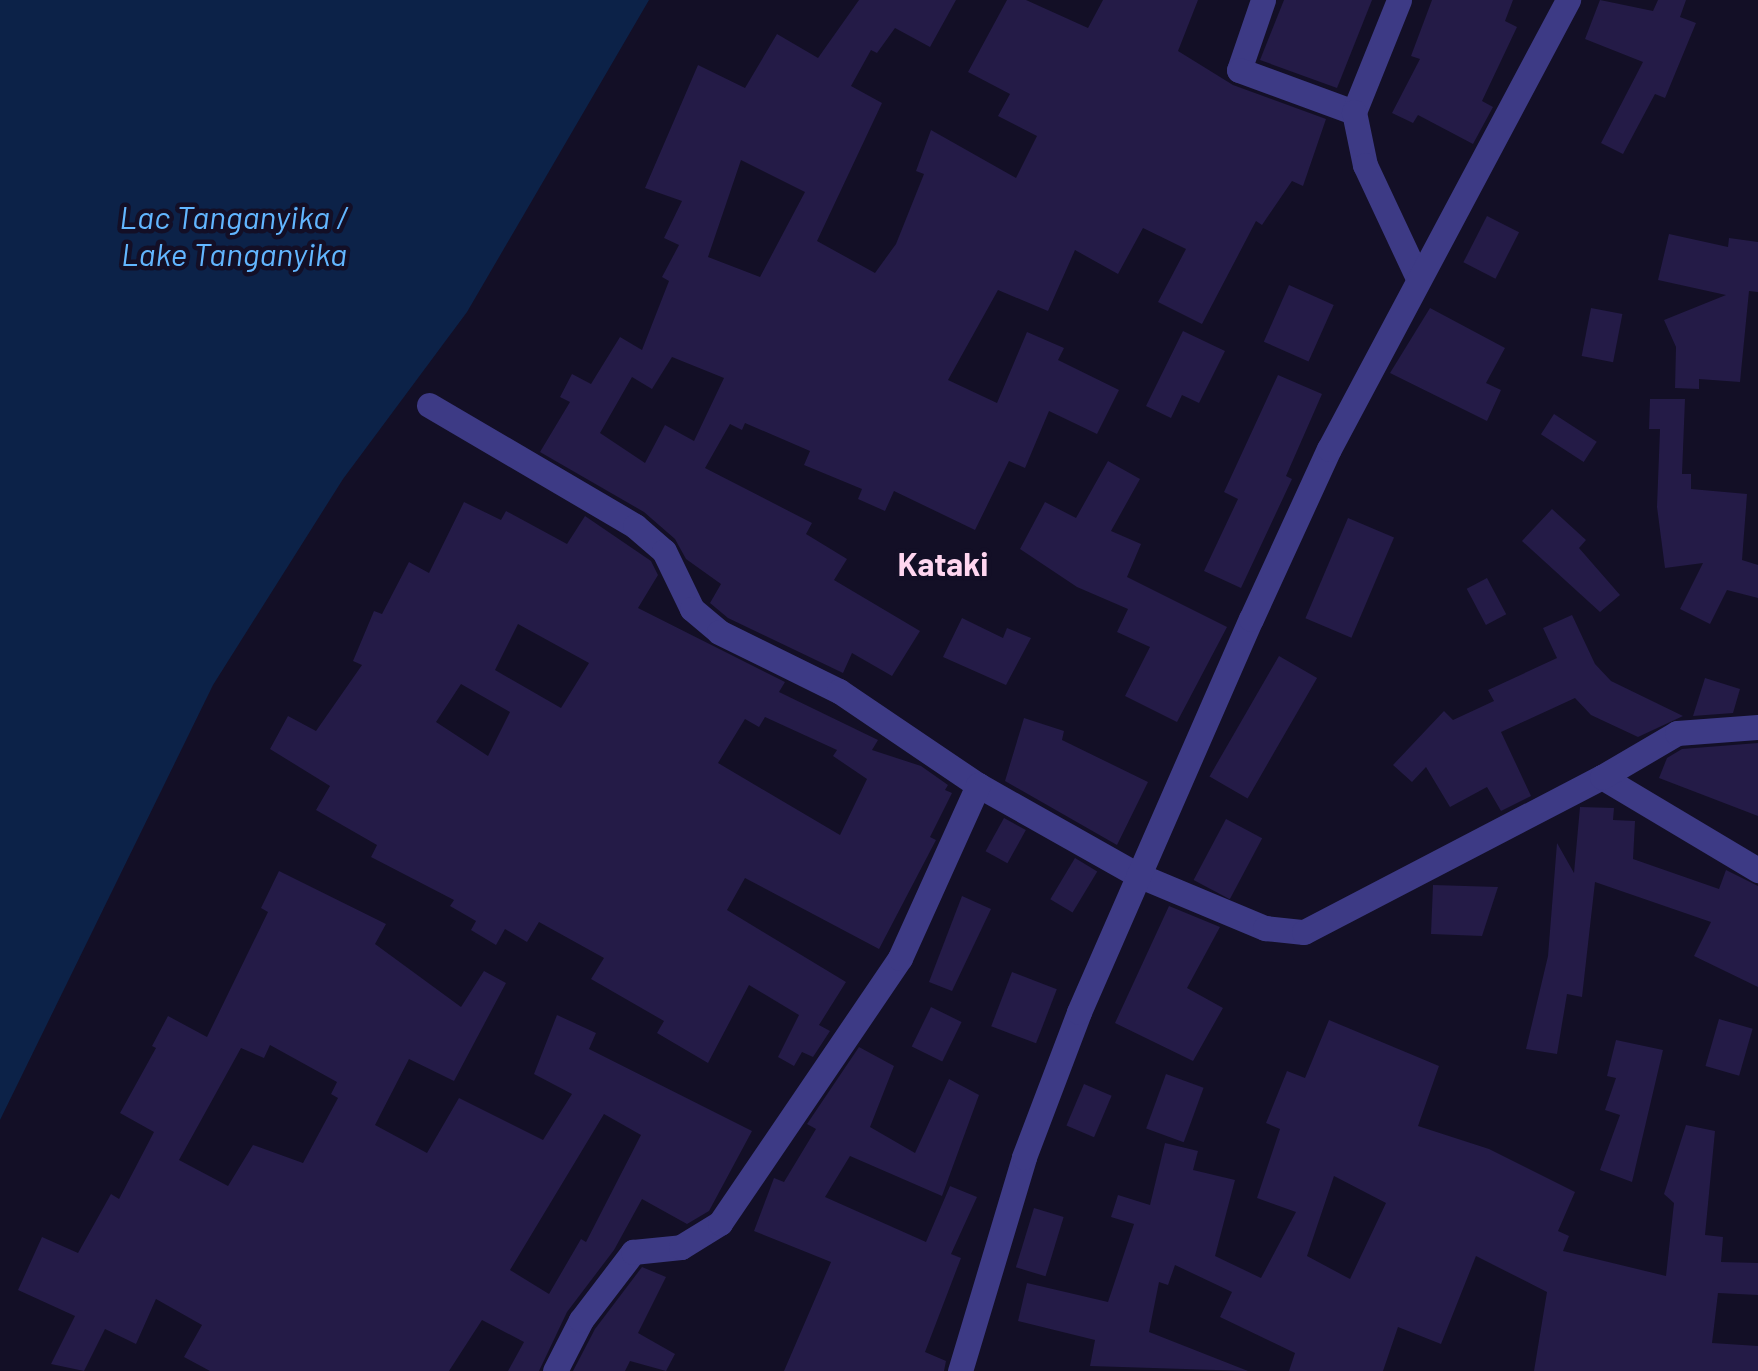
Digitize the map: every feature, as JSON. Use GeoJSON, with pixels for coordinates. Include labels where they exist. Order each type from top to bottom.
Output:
{"type":"FeatureCollection","features":[{"type":"Feature","properties":{"kind":"street"},"geometry":{"type":"LineString","coordinates":[[1263,0],[1239,70],[1354,112]]}},
{"type":"Feature","properties":{"kind":"street"},"geometry":{"type":"LineString","coordinates":[[1400,0],[1354,112],[1365,165],[1418,278]]}},
{"type":"Feature","properties":{"kind":"street"},"geometry":{"type":"LineString","coordinates":[[960,1371],[1024,1158],[1138,875],[1329,450],[1568,0]]}},
{"type":"Feature","properties":{"kind":"street"},"geometry":{"type":"LineString","coordinates":[[429,405],[634,526],[664,550],[692,609],[719,632],[839,691],[978,785],[1138,875],[1266,928],[1304,932],[1602,776],[1676,733],[1758,727]]}},
{"type":"Feature","properties":{"kind":"street"},"geometry":{"type":"LineString","coordinates":[[1602,776],[1758,870]]}},
{"type":"Feature","properties":{"kind":"street"},"geometry":{"type":"LineString","coordinates":[[555,1371],[581,1320],[634,1252],[681,1247],[720,1223],[900,958],[978,785]]}},
{"type":"Feature","properties":{"kind":"water","name":"Lac Tanganyika / Lake Tanganyika"},"geometry":{"type":"Polygon","coordinates":[[[0,0],[649,0],[467,312],[343,479],[213,685],[0,1120],[0,0]]]}},
{"type":"Feature","properties":{"kind":"building"},"geometry":{"type":"Polygon","coordinates":[[[859,0],[956,0],[930,47],[895,28],[877,53],[871,50],[851,86],[882,103],[817,241],[875,273],[896,244],[924,174],[916,171],[931,130],[1016,178],[1037,136],[998,116],[1010,94],[968,72],[1007,0],[1026,0],[1088,28],[1103,0],[1198,0],[1178,51],[1233,85],[1326,119],[1303,186],[1292,181],[1262,225],[1256,221],[1202,324],[1158,302],[1186,249],[1143,228],[1118,274],[1075,250],[1048,311],[998,290],[948,380],[997,403],[1027,332],[1064,348],[1058,360],[1119,390],[1097,434],[1049,411],[1025,468],[1009,461],[975,530],[894,491],[885,511],[858,499],[862,489],[804,465],[810,451],[745,423],[742,430],[730,424],[705,468],[812,523],[806,534],[847,559],[834,580],[920,631],[892,676],[852,653],[843,673],[728,618],[710,603],[721,584],[686,559],[675,539],[644,512],[540,452],[570,402],[560,397],[572,374],[591,384],[620,337],[642,350],[669,281],[662,277],[679,245],[664,238],[682,201],[645,188],[698,65],[745,88],[777,34],[818,58],[859,0]],[[741,160],[708,257],[760,277],[805,192],[741,160]],[[672,357],[652,389],[632,377],[600,433],[645,463],[665,425],[694,441],[724,378],[672,357]]]}},
{"type":"Feature","properties":{"kind":"building"},"geometry":{"type":"Polygon","coordinates":[[[1284,0],[1372,0],[1337,88],[1260,60],[1284,0]]]}},
{"type":"Feature","properties":{"kind":"building"},"geometry":{"type":"Polygon","coordinates":[[[1432,0],[1513,0],[1505,21],[1517,27],[1482,101],[1493,107],[1473,144],[1418,115],[1413,123],[1392,113],[1420,59],[1411,56],[1432,0]]]}},
{"type":"Feature","properties":{"kind":"building"},"geometry":{"type":"Polygon","coordinates":[[[1600,0],[1653,11],[1658,0],[1686,0],[1680,17],[1696,23],[1665,98],[1655,94],[1623,154],[1601,143],[1643,62],[1585,39],[1600,0]]]}},
{"type":"Feature","properties":{"kind":"building"},"geometry":{"type":"Polygon","coordinates":[[[1487,216],[1519,232],[1495,279],[1463,262],[1487,216]]]}},
{"type":"Feature","properties":{"kind":"building"},"geometry":{"type":"Polygon","coordinates":[[[1669,234],[1728,247],[1729,238],[1758,242],[1758,292],[1749,291],[1740,382],[1699,379],[1699,389],[1675,388],[1676,347],[1664,320],[1726,295],[1658,280],[1669,234]]]}},
{"type":"Feature","properties":{"kind":"building"},"geometry":{"type":"Polygon","coordinates":[[[1289,285],[1334,305],[1309,362],[1264,342],[1289,285]]]}},
{"type":"Feature","properties":{"kind":"building"},"geometry":{"type":"Polygon","coordinates":[[[1430,308],[1505,348],[1486,383],[1501,390],[1487,421],[1390,373],[1430,308]]]}},
{"type":"Feature","properties":{"kind":"building"},"geometry":{"type":"Polygon","coordinates":[[[1591,308],[1622,314],[1613,362],[1582,356],[1591,308]]]}},
{"type":"Feature","properties":{"kind":"building"},"geometry":{"type":"Polygon","coordinates":[[[1183,331],[1225,351],[1199,403],[1182,395],[1171,418],[1146,406],[1183,331]]]}},
{"type":"Feature","properties":{"kind":"building"},"geometry":{"type":"Polygon","coordinates":[[[1278,375],[1322,394],[1286,476],[1292,479],[1241,588],[1204,571],[1238,499],[1224,492],[1278,375]]]}},
{"type":"Feature","properties":{"kind":"building"},"geometry":{"type":"Polygon","coordinates":[[[1650,399],[1685,399],[1682,474],[1691,474],[1691,489],[1747,494],[1742,560],[1758,565],[1758,598],[1727,590],[1710,624],[1680,609],[1703,563],[1665,568],[1657,507],[1660,429],[1649,429],[1650,399]]]}},
{"type":"Feature","properties":{"kind":"building"},"geometry":{"type":"Polygon","coordinates":[[[1554,414],[1597,442],[1584,462],[1541,434],[1554,414]]]}},
{"type":"Feature","properties":{"kind":"building"},"geometry":{"type":"Polygon","coordinates":[[[1108,461],[1140,479],[1111,531],[1141,544],[1127,577],[1227,627],[1177,722],[1125,696],[1150,647],[1117,632],[1128,609],[1077,587],[1020,549],[1045,502],[1076,518],[1108,461]]]}},
{"type":"Feature","properties":{"kind":"building"},"geometry":{"type":"Polygon","coordinates":[[[464,502],[501,520],[506,511],[567,544],[585,516],[651,561],[658,575],[638,608],[785,682],[779,692],[878,740],[872,750],[921,766],[948,785],[945,790],[952,793],[930,837],[936,840],[879,949],[745,878],[727,910],[846,982],[819,1025],[830,1031],[813,1057],[802,1052],[794,1066],[778,1057],[799,1015],[749,985],[708,1063],[657,1033],[664,1021],[591,979],[604,958],[539,922],[527,942],[505,929],[496,945],[471,930],[476,921],[450,906],[454,900],[371,857],[377,845],[316,810],[330,786],[270,749],[288,716],[316,731],[362,665],[353,661],[374,611],[382,614],[409,562],[429,573],[464,502]],[[518,624],[495,670],[561,708],[589,663],[518,624]],[[461,684],[436,722],[488,756],[510,712],[461,684]],[[765,717],[759,727],[745,719],[718,763],[840,835],[867,779],[833,756],[837,750],[765,717]]]}},
{"type":"Feature","properties":{"kind":"building"},"geometry":{"type":"Polygon","coordinates":[[[1552,509],[1586,540],[1579,548],[1620,595],[1600,612],[1522,541],[1552,509]]]}},
{"type":"Feature","properties":{"kind":"building"},"geometry":{"type":"Polygon","coordinates":[[[1348,518],[1394,538],[1351,638],[1305,618],[1348,518]]]}},
{"type":"Feature","properties":{"kind":"building"},"geometry":{"type":"Polygon","coordinates":[[[1487,578],[1506,614],[1486,625],[1467,589],[1487,578]]]}},
{"type":"Feature","properties":{"kind":"building"},"geometry":{"type":"Polygon","coordinates":[[[1572,615],[1595,664],[1611,681],[1683,716],[1638,737],[1591,715],[1575,698],[1501,732],[1531,796],[1501,811],[1487,787],[1450,807],[1426,767],[1412,782],[1393,765],[1444,711],[1453,720],[1494,701],[1488,690],[1557,658],[1543,628],[1572,615]]]}},
{"type":"Feature","properties":{"kind":"building"},"geometry":{"type":"Polygon","coordinates":[[[962,618],[1003,638],[1007,628],[1031,638],[1006,685],[943,657],[962,618]]]}},
{"type":"Feature","properties":{"kind":"building"},"geometry":{"type":"Polygon","coordinates":[[[1279,656],[1317,678],[1248,798],[1210,776],[1279,656]]]}},
{"type":"Feature","properties":{"kind":"building"},"geometry":{"type":"Polygon","coordinates":[[[1705,678],[1740,689],[1733,713],[1693,716],[1705,678]]]}},
{"type":"Feature","properties":{"kind":"building"},"geometry":{"type":"Polygon","coordinates":[[[1024,718],[1064,731],[1062,740],[1148,782],[1117,845],[1005,781],[1024,718]]]}},
{"type":"Feature","properties":{"kind":"building"},"geometry":{"type":"Polygon","coordinates":[[[1758,743],[1758,816],[1659,778],[1667,758],[1682,749],[1758,743]]]}},
{"type":"Feature","properties":{"kind":"building"},"geometry":{"type":"Polygon","coordinates":[[[1580,807],[1614,808],[1613,820],[1635,821],[1633,859],[1719,889],[1726,870],[1758,886],[1758,987],[1694,956],[1711,922],[1595,882],[1582,997],[1567,994],[1557,1054],[1526,1049],[1548,956],[1557,843],[1574,873],[1580,807]]]}},
{"type":"Feature","properties":{"kind":"building"},"geometry":{"type":"Polygon","coordinates":[[[1004,818],[1026,830],[1007,863],[986,851],[1004,818]]]}},
{"type":"Feature","properties":{"kind":"building"},"geometry":{"type":"Polygon","coordinates":[[[1226,819],[1262,838],[1230,899],[1194,880],[1226,819]]]}},
{"type":"Feature","properties":{"kind":"building"},"geometry":{"type":"Polygon","coordinates":[[[1075,858],[1097,871],[1073,913],[1050,899],[1075,858]]]}},
{"type":"Feature","properties":{"kind":"building"},"geometry":{"type":"Polygon","coordinates":[[[279,871],[386,924],[375,944],[461,1007],[484,971],[506,983],[454,1081],[409,1059],[375,1125],[427,1153],[459,1098],[543,1140],[572,1094],[534,1074],[557,1015],[596,1033],[589,1049],[752,1131],[709,1211],[687,1224],[642,1199],[614,1250],[567,1312],[539,1371],[508,1371],[524,1342],[482,1320],[449,1371],[210,1371],[184,1357],[202,1325],[156,1299],[136,1344],[105,1329],[84,1371],[51,1364],[75,1316],[18,1290],[42,1237],[78,1253],[111,1194],[119,1199],[154,1132],[120,1113],[156,1048],[152,1046],[168,1016],[207,1037],[268,912],[261,908],[279,871]],[[270,1045],[264,1058],[241,1048],[179,1160],[228,1186],[253,1145],[303,1163],[338,1098],[331,1094],[337,1082],[270,1045]],[[604,1114],[510,1270],[549,1294],[581,1239],[586,1242],[641,1135],[604,1114]]]}},
{"type":"Feature","properties":{"kind":"building"},"geometry":{"type":"Polygon","coordinates":[[[1433,885],[1498,887],[1482,936],[1431,934],[1433,885]]]}},
{"type":"Feature","properties":{"kind":"building"},"geometry":{"type":"Polygon","coordinates":[[[962,896],[991,909],[952,991],[929,982],[962,896]]]}},
{"type":"Feature","properties":{"kind":"building"},"geometry":{"type":"Polygon","coordinates":[[[1169,906],[1220,927],[1187,988],[1223,1008],[1193,1061],[1115,1023],[1169,906]]]}},
{"type":"Feature","properties":{"kind":"building"},"geometry":{"type":"Polygon","coordinates":[[[1012,972],[1057,989],[1036,1043],[991,1026],[1012,972]]]}},
{"type":"Feature","properties":{"kind":"building"},"geometry":{"type":"Polygon","coordinates":[[[931,1007],[962,1022],[942,1061],[912,1047],[931,1007]]]}},
{"type":"Feature","properties":{"kind":"building"},"geometry":{"type":"Polygon","coordinates":[[[1719,1019],[1753,1029],[1739,1076],[1705,1066],[1719,1019]]]}},
{"type":"Feature","properties":{"kind":"building"},"geometry":{"type":"Polygon","coordinates":[[[1329,1020],[1439,1066],[1418,1126],[1489,1149],[1575,1192],[1558,1231],[1569,1236],[1563,1251],[1666,1276],[1674,1203],[1664,1194],[1686,1125],[1715,1131],[1705,1235],[1723,1237],[1721,1262],[1758,1263],[1758,1295],[1718,1293],[1712,1343],[1758,1346],[1758,1371],[1534,1371],[1547,1292],[1476,1256],[1441,1344],[1398,1327],[1383,1371],[1289,1371],[1295,1353],[1220,1317],[1232,1292],[1175,1265],[1168,1285],[1159,1282],[1149,1332],[1248,1371],[1090,1366],[1095,1340],[1018,1321],[1027,1283],[1108,1302],[1134,1224],[1111,1217],[1118,1195],[1150,1205],[1165,1143],[1198,1151],[1193,1170],[1235,1180],[1215,1256],[1261,1278],[1296,1212],[1257,1198],[1280,1129],[1266,1123],[1287,1071],[1305,1078],[1329,1020]],[[1334,1176],[1307,1256],[1350,1279],[1386,1203],[1334,1176]]]}},
{"type":"Feature","properties":{"kind":"building"},"geometry":{"type":"Polygon","coordinates":[[[1616,1040],[1663,1050],[1632,1182],[1600,1170],[1620,1115],[1605,1110],[1616,1078],[1607,1076],[1616,1040]]]}},
{"type":"Feature","properties":{"kind":"building"},"geometry":{"type":"Polygon","coordinates":[[[859,1047],[894,1066],[870,1127],[915,1153],[949,1079],[979,1095],[942,1196],[850,1156],[825,1197],[926,1242],[950,1186],[977,1197],[951,1254],[961,1258],[925,1352],[946,1361],[944,1371],[784,1371],[831,1262],[754,1231],[774,1178],[784,1182],[816,1129],[807,1124],[859,1047]]]}},
{"type":"Feature","properties":{"kind":"building"},"geometry":{"type":"Polygon","coordinates":[[[1166,1074],[1204,1088],[1184,1142],[1146,1129],[1166,1074]]]}},
{"type":"Feature","properties":{"kind":"building"},"geometry":{"type":"Polygon","coordinates":[[[1084,1084],[1112,1096],[1094,1137],[1066,1125],[1084,1084]]]}},
{"type":"Feature","properties":{"kind":"building"},"geometry":{"type":"Polygon","coordinates":[[[1034,1208],[1064,1217],[1046,1276],[1016,1267],[1034,1208]]]}},
{"type":"Feature","properties":{"kind":"building"},"geometry":{"type":"Polygon","coordinates":[[[642,1267],[666,1277],[638,1333],[675,1354],[666,1371],[630,1361],[625,1371],[573,1371],[595,1329],[642,1267]]]}},
{"type":"Feature","properties":{"kind":"district","name":"Kataki"},"geometry":{"type":"Point","coordinates":[943,563]}}]}
